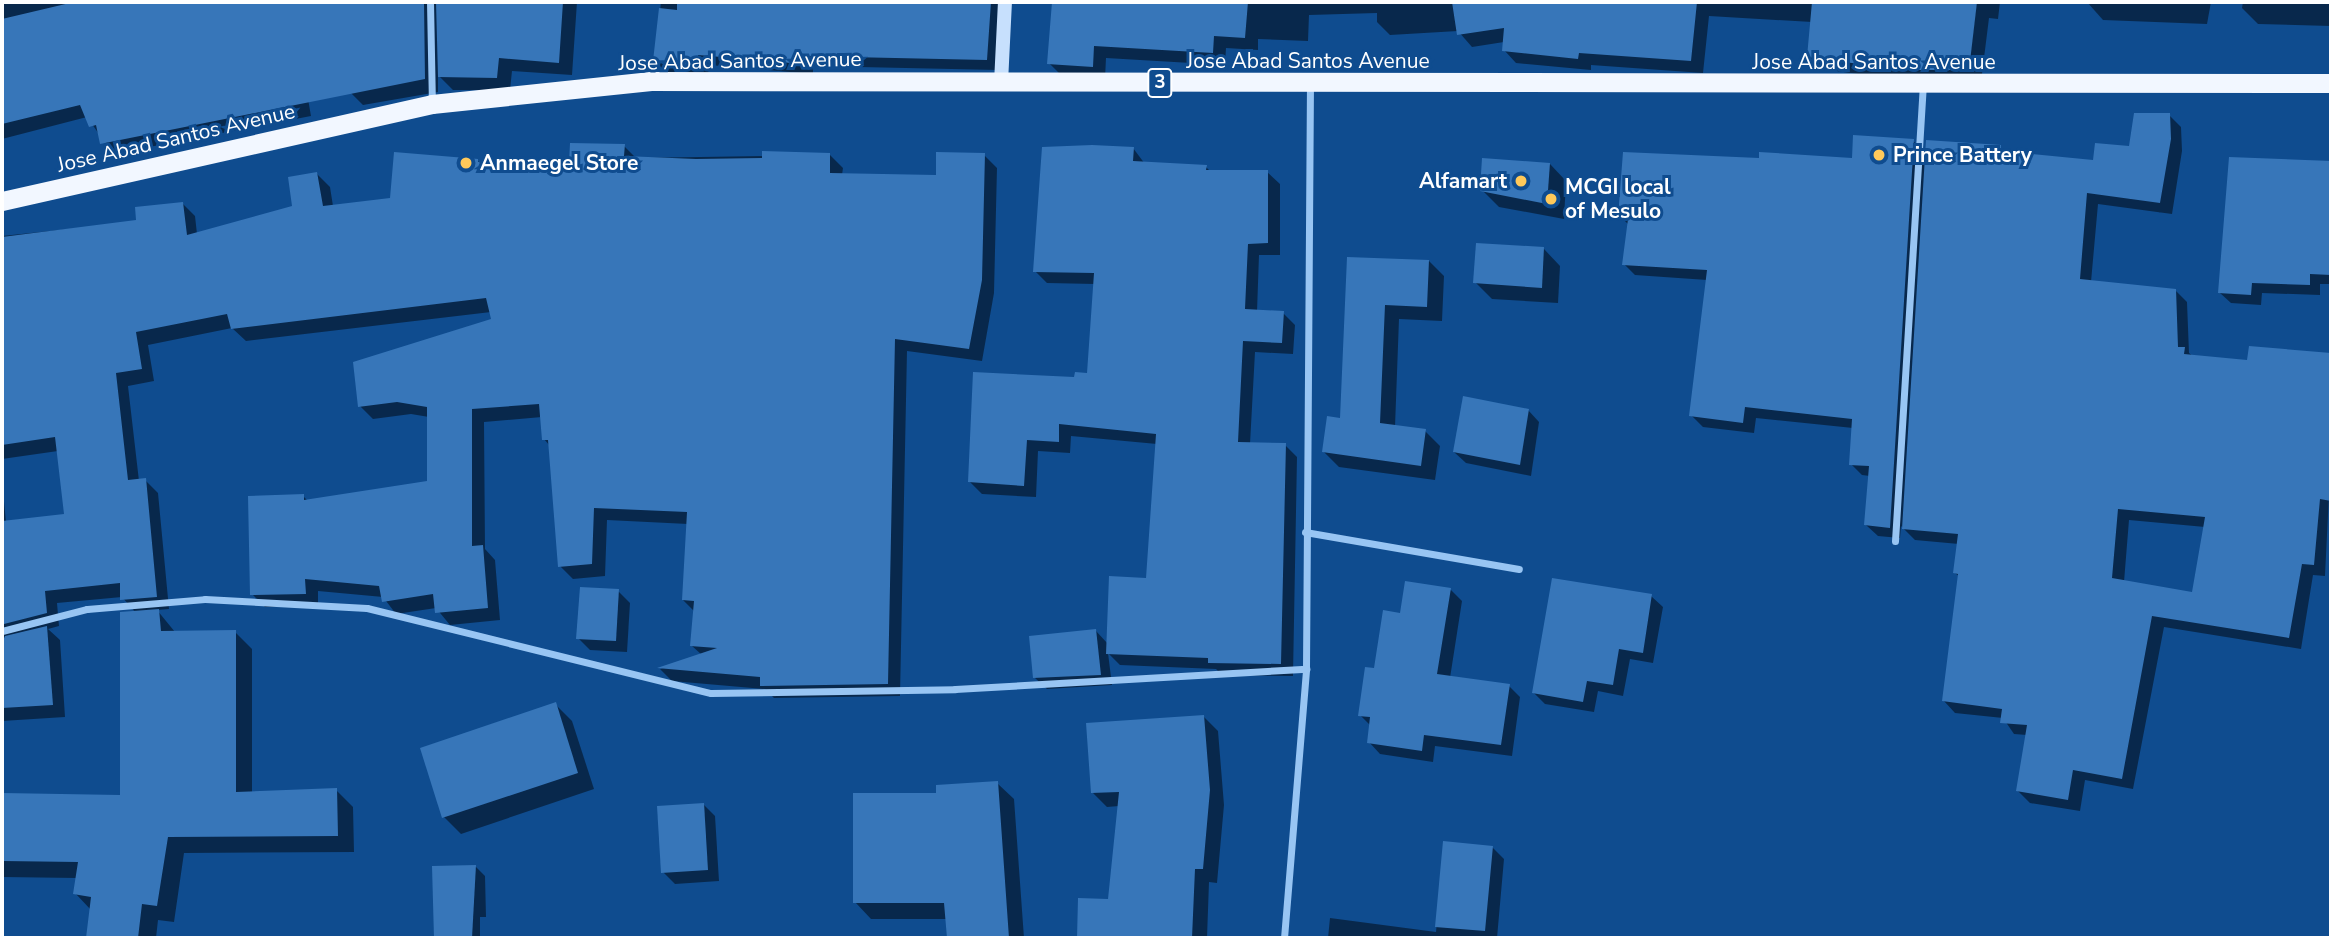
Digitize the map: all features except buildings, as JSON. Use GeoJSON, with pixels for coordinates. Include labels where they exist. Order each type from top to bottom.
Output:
{"type":"FeatureCollection","features":[{"type":"Feature","properties":{"kind":"highway","name":"Jose Abad Santos Avenue"},"geometry":{"type":"LineString","coordinates":[[2,201],[432,104],[651,81],[1923,85],[2331,83]]}},
{"type":"Feature","properties":{"kind":"main road"},"geometry":{"type":"LineString","coordinates":[[1001,83],[1005,2]]}},
{"type":"Feature","properties":{"kind":"street"},"geometry":{"type":"LineString","coordinates":[[430,2],[432,104]]}},
{"type":"Feature","properties":{"kind":"street"},"geometry":{"type":"LineString","coordinates":[[1284,938],[1306,669],[1310,84]]}},
{"type":"Feature","properties":{"kind":"street"},"geometry":{"type":"LineString","coordinates":[[1895,541],[1923,85]]}},
{"type":"Feature","properties":{"kind":"street"},"geometry":{"type":"LineString","coordinates":[[1305,532],[1519,569]]}},
{"type":"Feature","properties":{"kind":"street"},"geometry":{"type":"LineString","coordinates":[[2,631],[87,609],[205,599],[367,608],[711,693],[955,689],[1306,669]]}},
{"type":"Feature","properties":{"kind":"place","name":"Prince Battery"},"geometry":{"type":"Point","coordinates":[1879,155]}},
{"type":"Feature","properties":{"kind":"place","name":"Anmaegel Store"},"geometry":{"type":"Point","coordinates":[466,163]}},
{"type":"Feature","properties":{"kind":"place","name":"Alfamart"},"geometry":{"type":"Point","coordinates":[1521,181]}},
{"type":"Feature","properties":{"kind":"place","name":"MCGI local of Mesulo"},"geometry":{"type":"Point","coordinates":[1551,199]}}]}
